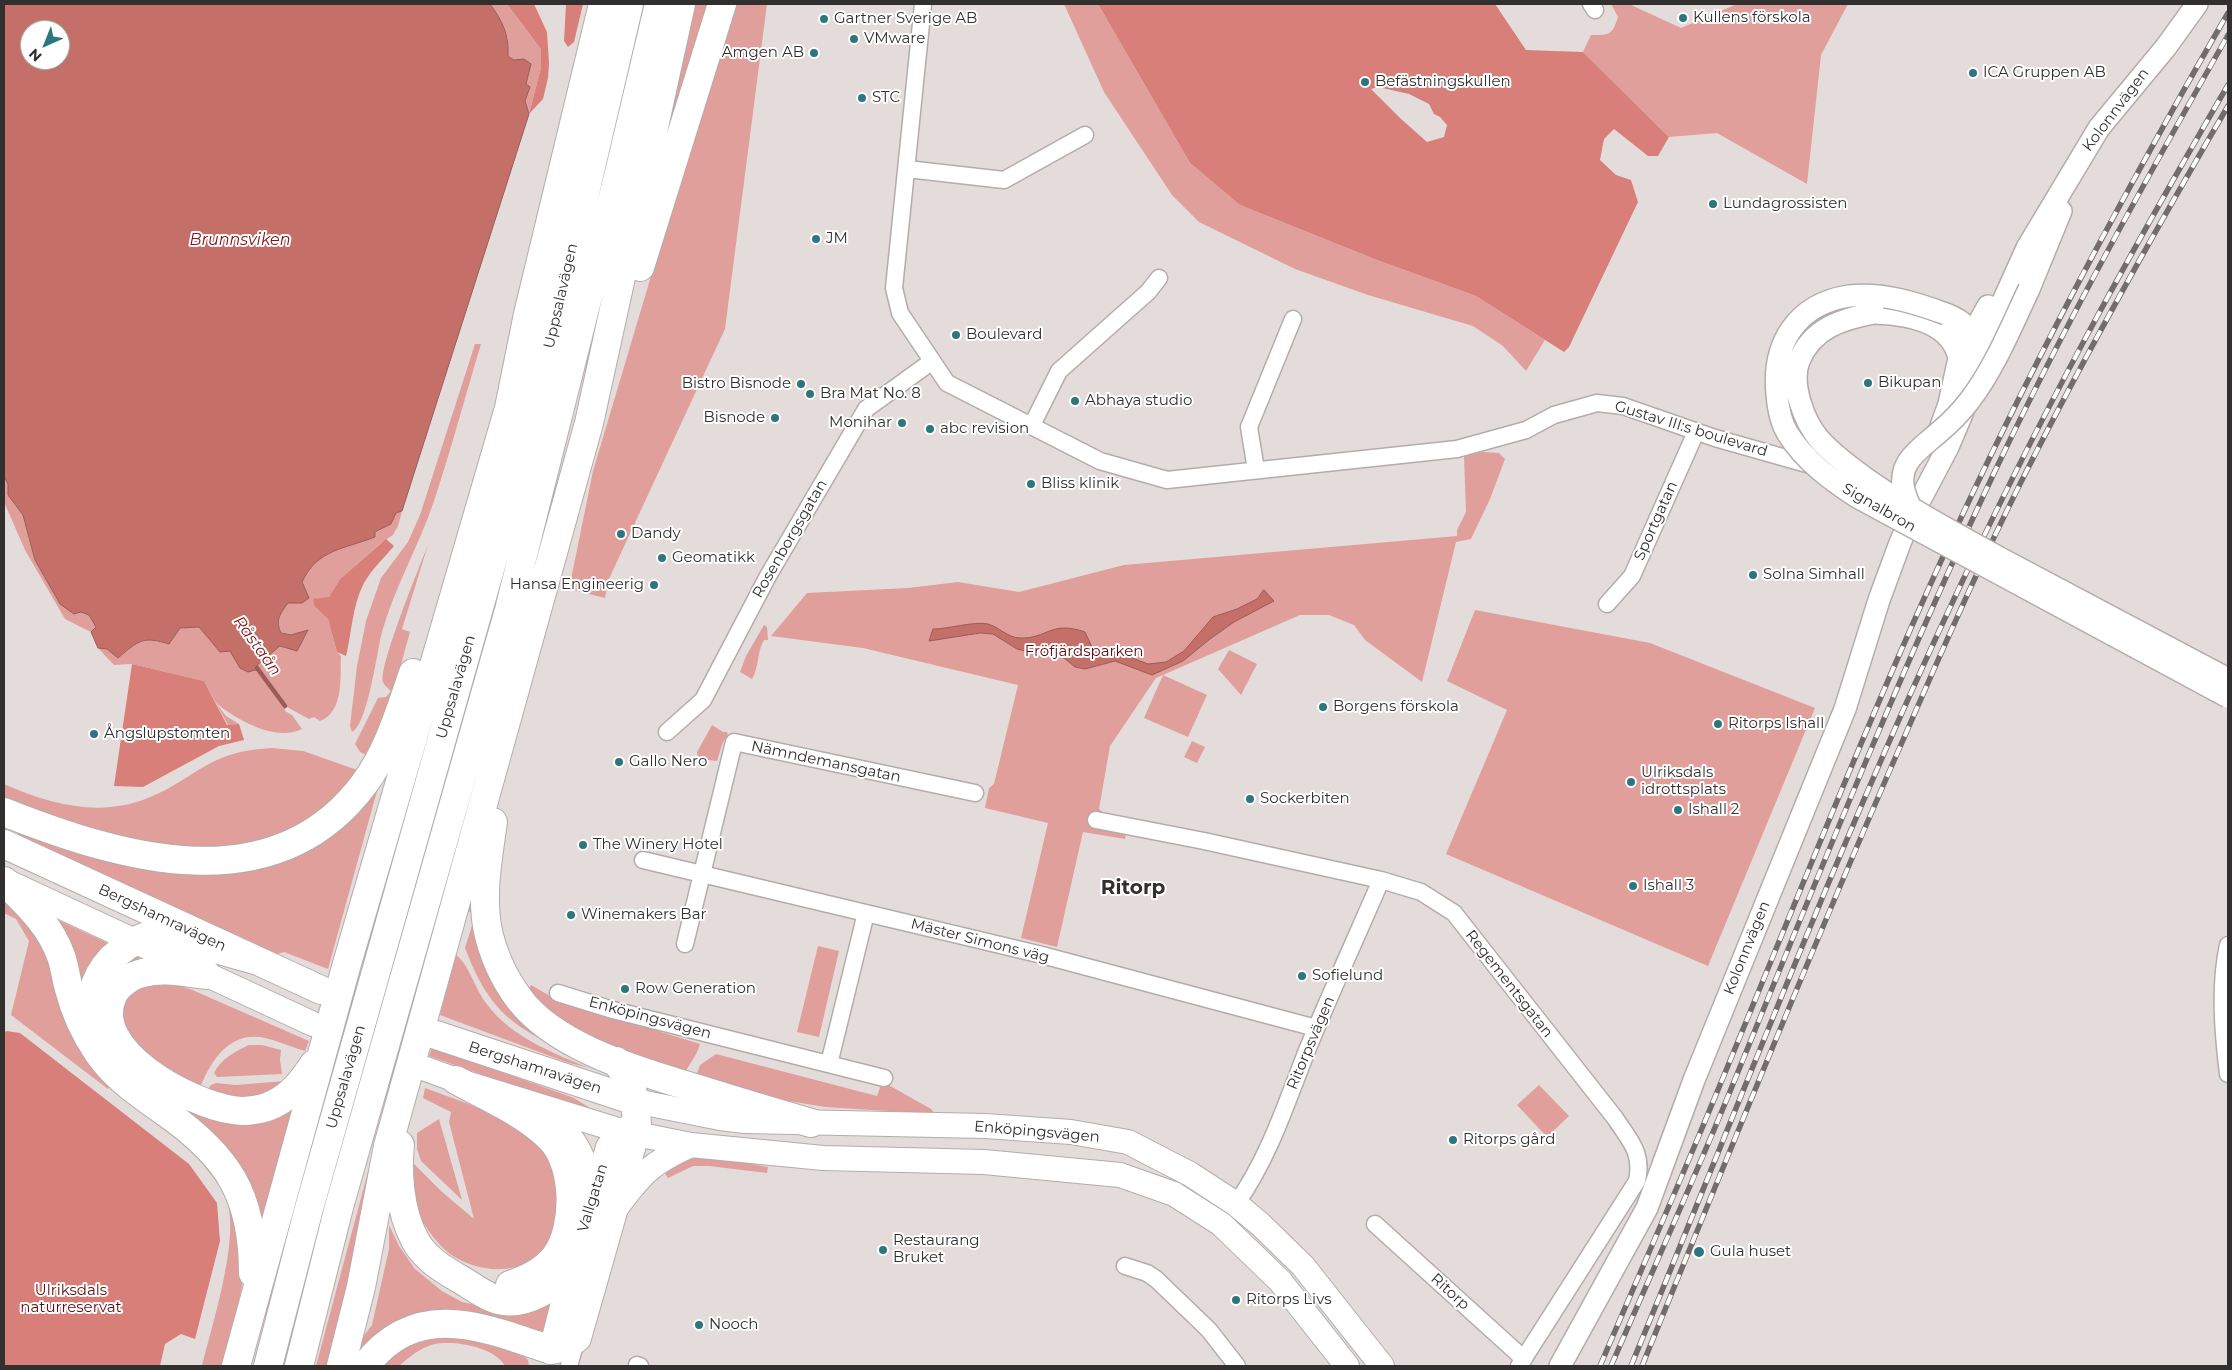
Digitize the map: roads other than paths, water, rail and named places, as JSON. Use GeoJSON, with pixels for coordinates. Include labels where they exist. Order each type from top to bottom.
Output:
{"type":"FeatureCollection","features":[{"type":"Feature","properties":{"kind":"highway"},"geometry":{"type":"LineString","coordinates":[[236,1366],[302,1120],[509,408],[528,314],[602,4]]}},
{"type":"Feature","properties":{"kind":"highway","name":"Uppsalavägen"},"geometry":{"type":"LineString","coordinates":[[268,1366],[308,1212],[531,424],[629,4]]}},
{"type":"Feature","properties":{"kind":"highway","name":"Uppsalavägen"},"geometry":{"type":"LineString","coordinates":[[299,1366],[339,1207],[509,610],[618,179],[659,4]]}},
{"type":"Feature","properties":{"kind":"highway"},"geometry":{"type":"LineString","coordinates":[[589,423],[681,4]]}},
{"type":"Feature","properties":{"kind":"highway"},"geometry":{"type":"LineString","coordinates":[[572,1268],[561,1279],[538,1295],[520,1300],[500,1300],[441,1268],[429,1258],[414,1240],[407,1224],[402,1202],[399,1155],[417,1073],[506,722],[589,423],[660,206],[722,4]]}},
{"type":"Feature","properties":{"kind":"highway"},"geometry":{"type":"LineString","coordinates":[[4,812],[52,831],[120,850],[175,861],[204,861],[232,860],[278,849],[312,833],[343,808],[364,783],[380,756],[399,715],[497,403],[528,314]]}},
{"type":"Feature","properties":{"kind":"highway"},"geometry":{"type":"LineString","coordinates":[[506,722],[489,852],[485,900],[488,934],[498,964],[510,986],[526,1007],[551,1028],[573,1042],[651,1075],[811,1123]]}},
{"type":"Feature","properties":{"kind":"highway","name":"Bergshamravägen"},"geometry":{"type":"LineString","coordinates":[[4,844],[321,990]]}},
{"type":"Feature","properties":{"kind":"highway"},"geometry":{"type":"LineString","coordinates":[[4,881],[35,912],[47,928],[61,956],[78,1020],[98,1052],[114,1072],[133,1089],[207,1146],[230,1173],[241,1195],[252,1240],[253,1272],[250,1311]]}},
{"type":"Feature","properties":{"kind":"highway"},"geometry":{"type":"LineString","coordinates":[[98,1052],[92,1032],[90,995],[96,979],[106,965],[135,940],[146,937],[170,937],[255,960]]}},
{"type":"Feature","properties":{"kind":"highway"},"geometry":{"type":"LineString","coordinates":[[207,975],[160,970],[141,973],[116,989],[110,1003],[108,1021],[119,1045],[136,1063],[184,1094],[212,1106],[235,1111],[253,1110],[268,1106],[286,1096],[300,1084],[321,1054]]}},
{"type":"Feature","properties":{"kind":"highway","name":"Bergshamravägen"},"geometry":{"type":"LineString","coordinates":[[436,1035],[632,1122]]}},
{"type":"Feature","properties":{"kind":"highway"},"geometry":{"type":"LineString","coordinates":[[616,1061],[630,1082],[632,1122]]}},
{"type":"Feature","properties":{"kind":"highway"},"geometry":{"type":"LineString","coordinates":[[341,1366],[361,1287],[388,1146],[417,1073]]}},
{"type":"Feature","properties":{"kind":"highway"},"geometry":{"type":"LineString","coordinates":[[456,1080],[513,1111],[551,1139],[563,1158],[569,1177],[572,1199],[564,1238],[556,1256],[541,1271],[524,1280],[506,1286],[484,1286],[468,1283]]}},
{"type":"Feature","properties":{"kind":"highway","name":"Vallgatan"},"geometry":{"type":"LineString","coordinates":[[556,1361],[562,1348],[576,1338],[614,1211],[632,1122]]}},
{"type":"Feature","properties":{"kind":"highway"},"geometry":{"type":"LineString","coordinates":[[365,1366],[383,1346],[398,1335],[428,1324],[466,1324],[556,1361]]}},
{"type":"Feature","properties":{"kind":"main road"},"geometry":{"type":"LineString","coordinates":[[4,881],[135,940],[312,1024]]}},
{"type":"Feature","properties":{"kind":"main road"},"geometry":{"type":"LineString","coordinates":[[417,1073],[456,1080],[545,1108],[632,1122],[691,1145],[823,1158],[984,1162],[1120,1175],[1174,1194],[1221,1224],[1280,1281],[1347,1366]]}},
{"type":"Feature","properties":{"kind":"main road"},"geometry":{"type":"LineString","coordinates":[[545,1108],[571,1135],[584,1158],[593,1194]]}},
{"type":"Feature","properties":{"kind":"main road","name":"Enköpingsvägen"},"geometry":{"type":"LineString","coordinates":[[632,1122],[720,1118],[811,1123],[985,1126],[1071,1132],[1128,1142],[1190,1174],[1236,1204],[1262,1224],[1303,1266],[1382,1366]]}},
{"type":"Feature","properties":{"kind":"main road","name":"Vallgatan"},"geometry":{"type":"LineString","coordinates":[[556,1361],[572,1268],[593,1194],[608,1147],[632,1122]]}},
{"type":"Feature","properties":{"kind":"main road"},"geometry":{"type":"LineString","coordinates":[[614,1211],[643,1172],[665,1157],[691,1145]]}},
{"type":"Feature","properties":{"kind":"main road"},"geometry":{"type":"LineString","coordinates":[[1221,1224],[1236,1204]]}},
{"type":"Feature","properties":{"kind":"street","name":"Gustav III:s boulevard"},"geometry":{"type":"LineString","coordinates":[[923,4],[894,288],[900,313],[931,362],[947,382],[1100,460],[1166,480],[1457,449],[1526,430],[1554,415],[1597,403],[1624,406],[1696,432],[1803,461],[1826,470],[1911,514]]}},
{"type":"Feature","properties":{"kind":"street","name":"Kolonnvägen"},"geometry":{"type":"LineString","coordinates":[[1560,1366],[1647,1208],[1694,1080],[1845,709],[1879,600],[1911,514],[1948,447],[1962,414],[1986,339],[2027,248],[2083,153],[2110,113],[2166,47],[2197,4]]}},
{"type":"Feature","properties":{"kind":"street"},"geometry":{"type":"LineString","coordinates":[[907,169],[1004,180],[1085,135]]}},
{"type":"Feature","properties":{"kind":"street"},"geometry":{"type":"LineString","coordinates":[[1911,514],[1902,488],[1903,475],[1908,462],[1970,400],[1996,359],[2029,289],[2083,153]]}},
{"type":"Feature","properties":{"kind":"street","name":"Kolonnvägen"},"geometry":{"type":"LineString","coordinates":[[1911,514],[1919,476],[1942,424],[1959,358],[1987,308],[1997,285],[2007,270],[2027,248]]}},
{"type":"Feature","properties":{"kind":"street"},"geometry":{"type":"LineString","coordinates":[[1032,425],[1059,371],[1148,292],[1159,278]]}},
{"type":"Feature","properties":{"kind":"street","name":"Kolonnvägen"},"geometry":{"type":"LineString","coordinates":[[1946,314],[1966,313],[1997,285]]}},
{"type":"Feature","properties":{"kind":"street","name":"Signalbron"},"geometry":{"type":"LineString","coordinates":[[1946,314],[1892,298],[1852,296],[1826,302],[1815,308],[1800,321],[1782,344],[1775,378],[1778,404],[1787,432],[1800,450],[1832,480],[1858,497],[2228,697]]}},
{"type":"Feature","properties":{"kind":"street","name":"Signalbron"},"geometry":{"type":"LineString","coordinates":[[1959,358],[1954,343],[1940,329],[1910,317],[1874,313],[1834,323],[1818,334],[1804,349],[1798,366],[1800,402],[1808,422],[1819,439],[1845,463],[1911,514],[2228,680]]}},
{"type":"Feature","properties":{"kind":"street"},"geometry":{"type":"LineString","coordinates":[[1946,314],[1963,321],[1972,333]]}},
{"type":"Feature","properties":{"kind":"street"},"geometry":{"type":"LineString","coordinates":[[1256,470],[1249,427],[1294,319]]}},
{"type":"Feature","properties":{"kind":"street","name":"Kolonnvägen"},"geometry":{"type":"LineString","coordinates":[[1962,414],[1972,350],[1972,333]]}},
{"type":"Feature","properties":{"kind":"street","name":"Rosenborgsgatan"},"geometry":{"type":"LineString","coordinates":[[667,732],[704,700],[768,576],[866,409],[931,362]]}},
{"type":"Feature","properties":{"kind":"street","name":"Sportgatan"},"geometry":{"type":"LineString","coordinates":[[1608,604],[1632,576],[1696,432]]}},
{"type":"Feature","properties":{"kind":"street","name":"Nämndemansgatan"},"geometry":{"type":"LineString","coordinates":[[685,944],[734,742],[975,793]]}},
{"type":"Feature","properties":{"kind":"street","name":"Regementsgatan"},"geometry":{"type":"LineString","coordinates":[[1096,820],[1204,841],[1381,880],[1421,892],[1454,913],[1615,1118],[1636,1150],[1640,1166],[1637,1181],[1522,1362]]}},
{"type":"Feature","properties":{"kind":"street","name":"Mäster Simons väg"},"geometry":{"type":"LineString","coordinates":[[643,860],[1038,954],[1316,1028]]}},
{"type":"Feature","properties":{"kind":"street","name":"Ritorpsvägen"},"geometry":{"type":"LineString","coordinates":[[1236,1204],[1251,1183],[1265,1154],[1316,1028],[1381,880]]}},
{"type":"Feature","properties":{"kind":"street"},"geometry":{"type":"LineString","coordinates":[[829,1064],[866,913]]}},
{"type":"Feature","properties":{"kind":"street"},"geometry":{"type":"LineString","coordinates":[[2228,945],[2223,982],[2228,1074]]}},
{"type":"Feature","properties":{"kind":"street","name":"Enköpingsvägen"},"geometry":{"type":"LineString","coordinates":[[558,993],[614,1010],[884,1078]]}},
{"type":"Feature","properties":{"kind":"street","name":"Ritorp"},"geometry":{"type":"LineString","coordinates":[[1375,1224],[1522,1362]]}},
{"type":"Feature","properties":{"kind":"street"},"geometry":{"type":"LineString","coordinates":[[1125,1266],[1147,1273],[1156,1279],[1209,1330],[1237,1366]]}},
{"type":"Feature","properties":{"kind":"water","name":"Brunnsviken"},"geometry":{"type":"Polygon","coordinates":[[[4,4],[490,4],[504,28],[508,56],[514,60],[524,59],[531,64],[526,84],[530,87],[525,101],[529,114],[402,511],[396,513],[391,524],[375,532],[375,537],[324,556],[308,571],[302,582],[309,598],[302,603],[288,603],[278,621],[281,633],[291,635],[308,630],[297,651],[280,646],[257,665],[261,672],[255,670],[248,672],[240,668],[230,651],[220,652],[199,627],[180,628],[169,644],[153,640],[142,641],[118,658],[107,649],[98,648],[91,632],[96,627],[89,615],[81,612],[74,614],[60,604],[35,560],[23,515],[8,495],[8,484],[4,476],[4,4]]]}},
{"type":"Feature","properties":{"kind":"water"},"geometry":{"type":"Polygon","coordinates":[[[1264,590],[1274,601],[1234,622],[1183,661],[1152,675],[1115,661],[1085,669],[1075,667],[1064,658],[1050,653],[1017,649],[993,634],[980,633],[929,641],[933,629],[982,623],[996,627],[1016,638],[1029,638],[1064,628],[1085,632],[1093,649],[1119,653],[1148,664],[1166,662],[1184,651],[1213,617],[1237,609],[1257,599],[1264,590]]]}},
{"type":"Feature","properties":{"kind":"waterway","name":"Råstaån"},"geometry":{"type":"LineString","coordinates":[[257,668],[285,706]]}},
{"type":"Feature","properties":{"kind":"railway"},"geometry":{"type":"LineString","coordinates":[[1600,1366],[1701,1131],[1872,718],[1961,518],[1996,444],[2108,226],[2228,13]]}},
{"type":"Feature","properties":{"kind":"railway"},"geometry":{"type":"LineString","coordinates":[[1611,1366],[1702,1159],[1859,778],[1925,624],[1995,471],[2079,305],[2228,35]]}},
{"type":"Feature","properties":{"kind":"railway"},"geometry":{"type":"LineString","coordinates":[[1631,1366],[1828,884],[1954,599],[1985,533],[2085,339],[2155,211],[2228,85]]}},
{"type":"Feature","properties":{"kind":"railway"},"geometry":{"type":"LineString","coordinates":[[1642,1366],[1762,1072],[1855,852],[1935,666],[1986,554],[2022,480],[2096,338],[2228,106]]}},
{"type":"Feature","properties":{"kind":"place","name":"Kullens förskola"},"geometry":{"type":"Point","coordinates":[1683,18]}},
{"type":"Feature","properties":{"kind":"place","name":"Gartner Sverige AB"},"geometry":{"type":"Point","coordinates":[824,19]}},
{"type":"Feature","properties":{"kind":"place","name":"VMware"},"geometry":{"type":"Point","coordinates":[854,39]}},
{"type":"Feature","properties":{"kind":"place","name":"Amgen AB"},"geometry":{"type":"Point","coordinates":[814,53]}},
{"type":"Feature","properties":{"kind":"place","name":"ICA Gruppen AB"},"geometry":{"type":"Point","coordinates":[1973,73]}},
{"type":"Feature","properties":{"kind":"place","name":"Befästningskullen"},"geometry":{"type":"Point","coordinates":[1365,82]}},
{"type":"Feature","properties":{"kind":"place","name":"STC"},"geometry":{"type":"Point","coordinates":[862,98]}},
{"type":"Feature","properties":{"kind":"place","name":"Lundagrossisten"},"geometry":{"type":"Point","coordinates":[1713,204]}},
{"type":"Feature","properties":{"kind":"place","name":"JM"},"geometry":{"type":"Point","coordinates":[816,239]}},
{"type":"Feature","properties":{"kind":"place","name":"Boulevard"},"geometry":{"type":"Point","coordinates":[956,335]}},
{"type":"Feature","properties":{"kind":"place","name":"Bikupan"},"geometry":{"type":"Point","coordinates":[1868,383]}},
{"type":"Feature","properties":{"kind":"place","name":"Bistro Bisnode"},"geometry":{"type":"Point","coordinates":[801,384]}},
{"type":"Feature","properties":{"kind":"place","name":"Bra Mat No. 8"},"geometry":{"type":"Point","coordinates":[810,394]}},
{"type":"Feature","properties":{"kind":"place","name":"Abhaya studio"},"geometry":{"type":"Point","coordinates":[1075,401]}},
{"type":"Feature","properties":{"kind":"place","name":"Bisnode"},"geometry":{"type":"Point","coordinates":[775,418]}},
{"type":"Feature","properties":{"kind":"place","name":"Monihar"},"geometry":{"type":"Point","coordinates":[902,423]}},
{"type":"Feature","properties":{"kind":"place","name":"abc revision"},"geometry":{"type":"Point","coordinates":[930,429]}},
{"type":"Feature","properties":{"kind":"place","name":"Bliss klinik"},"geometry":{"type":"Point","coordinates":[1031,484]}},
{"type":"Feature","properties":{"kind":"place","name":"Dandy"},"geometry":{"type":"Point","coordinates":[621,534]}},
{"type":"Feature","properties":{"kind":"place","name":"Geomatikk"},"geometry":{"type":"Point","coordinates":[662,558]}},
{"type":"Feature","properties":{"kind":"place","name":"Solna Simhall"},"geometry":{"type":"Point","coordinates":[1753,575]}},
{"type":"Feature","properties":{"kind":"place","name":"Hansa Engineerig"},"geometry":{"type":"Point","coordinates":[654,585]}},
{"type":"Feature","properties":{"kind":"place","name":"Borgens förskola"},"geometry":{"type":"Point","coordinates":[1323,707]}},
{"type":"Feature","properties":{"kind":"place","name":"Ritorps Ishall"},"geometry":{"type":"Point","coordinates":[1718,724]}},
{"type":"Feature","properties":{"kind":"place","name":"Ångslupstomten"},"geometry":{"type":"Point","coordinates":[94,734]}},
{"type":"Feature","properties":{"kind":"place","name":"Gallo Nero"},"geometry":{"type":"Point","coordinates":[619,762]}},
{"type":"Feature","properties":{"kind":"place","name":"Ulriksdals idrottsplats"},"geometry":{"type":"Point","coordinates":[1631,782]}},
{"type":"Feature","properties":{"kind":"place","name":"Sockerbiten"},"geometry":{"type":"Point","coordinates":[1250,799]}},
{"type":"Feature","properties":{"kind":"place","name":"Ishall 2"},"geometry":{"type":"Point","coordinates":[1678,810]}},
{"type":"Feature","properties":{"kind":"place","name":"The Winery Hotel"},"geometry":{"type":"Point","coordinates":[583,845]}},
{"type":"Feature","properties":{"kind":"place","name":"Ishall 3"},"geometry":{"type":"Point","coordinates":[1633,886]}},
{"type":"Feature","properties":{"kind":"place","name":"Winemakers Bar"},"geometry":{"type":"Point","coordinates":[571,915]}},
{"type":"Feature","properties":{"kind":"place","name":"Sofielund"},"geometry":{"type":"Point","coordinates":[1302,976]}},
{"type":"Feature","properties":{"kind":"place","name":"Row Generation"},"geometry":{"type":"Point","coordinates":[625,989]}},
{"type":"Feature","properties":{"kind":"place","name":"Ritorps gård"},"geometry":{"type":"Point","coordinates":[1453,1140]}},
{"type":"Feature","properties":{"kind":"place","name":"Restaurang Bruket"},"geometry":{"type":"Point","coordinates":[883,1250]}},
{"type":"Feature","properties":{"kind":"place","name":"Gula huset"},"geometry":{"type":"Point","coordinates":[1699,1252]}},
{"type":"Feature","properties":{"kind":"place","name":"Ritorps Livs"},"geometry":{"type":"Point","coordinates":[1236,1300]}},
{"type":"Feature","properties":{"kind":"place","name":"Nooch"},"geometry":{"type":"Point","coordinates":[699,1325]}},
{"type":"Feature","properties":{"kind":"district","name":"Ritorp"},"geometry":{"type":"Point","coordinates":[1133,888]}},
{"type":"Feature","properties":{"kind":"park label","name":"Fröfjärdsparken"},"geometry":{"type":"Point","coordinates":[1084,652]}},
{"type":"Feature","properties":{"kind":"park label","name":"Ulriksdals naturreservat"},"geometry":{"type":"Point","coordinates":[71,1300]}}]}
